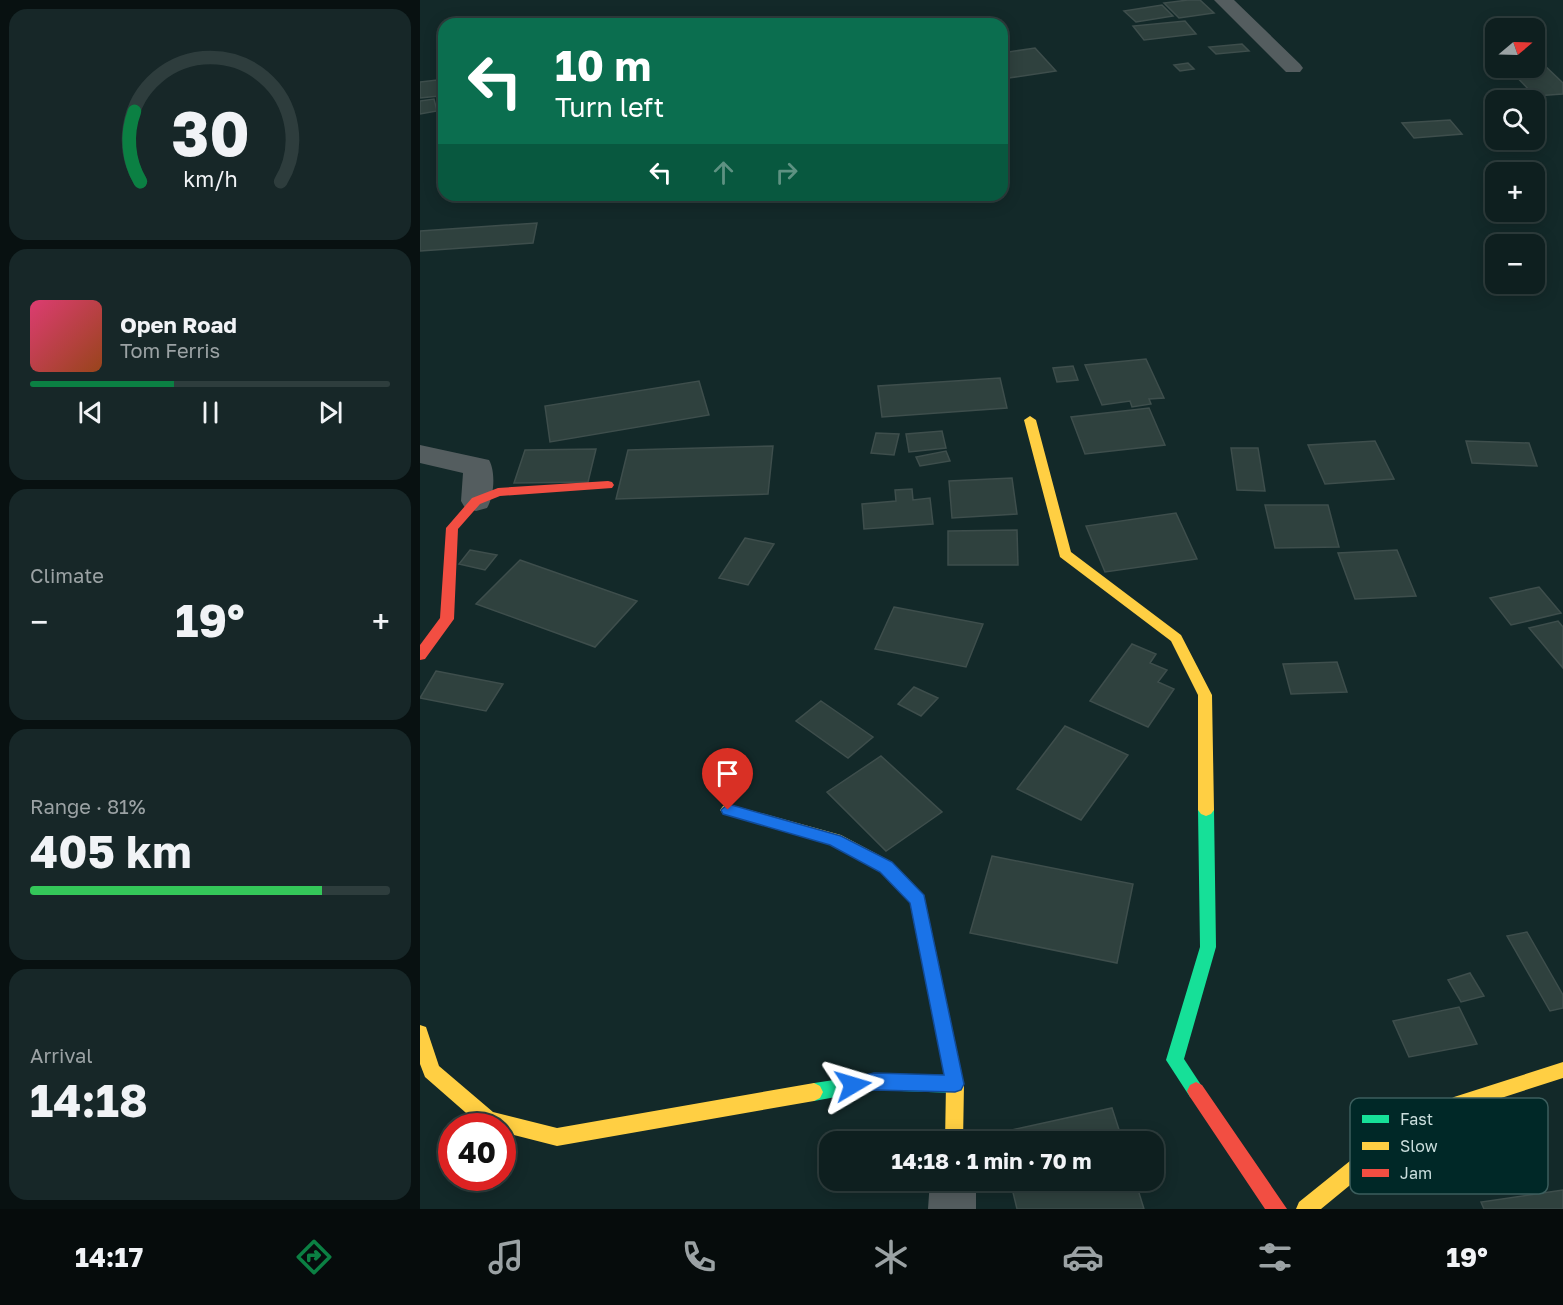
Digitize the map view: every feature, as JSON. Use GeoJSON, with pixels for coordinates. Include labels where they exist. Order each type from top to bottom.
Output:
{"type":"FeatureCollection","features":[{"type":"Feature","properties":{"kind":"street"},"geometry":{"type":"LineString","coordinates":[[1224,0],[1293,68]]}},
{"type":"Feature","properties":{"kind":"street"},"geometry":{"type":"LineString","coordinates":[[1030,420],[1065,554],[1176,639],[1205,695],[1208,947],[1175,1060],[1277,1209]]}},
{"type":"Feature","properties":{"kind":"street"},"geometry":{"type":"LineString","coordinates":[[420,454],[478,467],[476,501]]}},
{"type":"Feature","properties":{"kind":"street"},"geometry":{"type":"LineString","coordinates":[[420,655],[447,619],[452,528],[476,501],[498,492],[608,485]]}},
{"type":"Feature","properties":{"kind":"street"},"geometry":{"type":"LineString","coordinates":[[728,810],[835,840],[886,867],[918,900],[955,1084],[954,1131]]}},
{"type":"Feature","properties":{"kind":"street"},"geometry":{"type":"LineString","coordinates":[[420,1033],[431,1071],[488,1120],[557,1137],[874,1082],[955,1084]]}},
{"type":"Feature","properties":{"kind":"street"},"geometry":{"type":"LineString","coordinates":[[1476,1098],[1563,1070]]}},
{"type":"Feature","properties":{"kind":"street"},"geometry":{"type":"LineString","coordinates":[[1306,1209],[1350,1173]]}},
{"type":"Feature","properties":{"kind":"street"},"geometry":{"type":"LineString","coordinates":[[952,1209],[953,1191]]}},
{"type":"Feature","properties":{"kind":"building"},"geometry":{"type":"Polygon","coordinates":[[[1200,0],[1214,13],[1179,18],[1164,3],[1200,0]]]}},
{"type":"Feature","properties":{"kind":"building"},"geometry":{"type":"Polygon","coordinates":[[[1162,5],[1173,16],[1136,22],[1124,11],[1162,5]]]}},
{"type":"Feature","properties":{"kind":"building"},"geometry":{"type":"Polygon","coordinates":[[[1185,21],[1196,34],[1144,40],[1133,26],[1185,21]]]}},
{"type":"Feature","properties":{"kind":"building"},"geometry":{"type":"Polygon","coordinates":[[[1242,44],[1249,51],[1216,54],[1209,47],[1242,44]]]}},
{"type":"Feature","properties":{"kind":"building"},"geometry":{"type":"Polygon","coordinates":[[[1035,48],[1056,71],[1008,78],[1008,52],[1035,48]]]}},
{"type":"Feature","properties":{"kind":"building"},"geometry":{"type":"Polygon","coordinates":[[[1188,63],[1194,69],[1180,71],[1174,65],[1188,63]]]}},
{"type":"Feature","properties":{"kind":"building"},"geometry":{"type":"Polygon","coordinates":[[[1545,66],[1563,83],[1563,94],[1545,95],[1545,90],[1529,90],[1518,78],[1545,78],[1545,66]]]}},
{"type":"Feature","properties":{"kind":"building"},"geometry":{"type":"Polygon","coordinates":[[[437,80],[438,96],[420,98],[420,82],[437,80]]]}},
{"type":"Feature","properties":{"kind":"building"},"geometry":{"type":"Polygon","coordinates":[[[434,99],[437,111],[420,114],[420,101],[434,99]]]}},
{"type":"Feature","properties":{"kind":"building"},"geometry":{"type":"Polygon","coordinates":[[[1450,120],[1462,134],[1414,138],[1402,123],[1450,120]]]}},
{"type":"Feature","properties":{"kind":"building"},"geometry":{"type":"Polygon","coordinates":[[[537,223],[533,243],[420,251],[420,231],[537,223]]]}},
{"type":"Feature","properties":{"kind":"building"},"geometry":{"type":"Polygon","coordinates":[[[1146,359],[1164,398],[1149,399],[1151,404],[1132,407],[1130,401],[1102,405],[1085,365],[1146,359]]]}},
{"type":"Feature","properties":{"kind":"building"},"geometry":{"type":"Polygon","coordinates":[[[1073,366],[1078,380],[1057,382],[1053,368],[1073,366]]]}},
{"type":"Feature","properties":{"kind":"building"},"geometry":{"type":"Polygon","coordinates":[[[1000,378],[1007,408],[882,417],[878,386],[1000,378]]]}},
{"type":"Feature","properties":{"kind":"building"},"geometry":{"type":"Polygon","coordinates":[[[699,381],[709,415],[550,442],[545,406],[699,381]]]}},
{"type":"Feature","properties":{"kind":"building"},"geometry":{"type":"Polygon","coordinates":[[[1149,408],[1165,445],[1085,454],[1071,417],[1149,408]]]}},
{"type":"Feature","properties":{"kind":"building"},"geometry":{"type":"Polygon","coordinates":[[[942,431],[946,448],[909,452],[906,434],[942,431]]]}},
{"type":"Feature","properties":{"kind":"building"},"geometry":{"type":"Polygon","coordinates":[[[876,433],[899,434],[894,455],[871,453],[876,433]]]}},
{"type":"Feature","properties":{"kind":"building"},"geometry":{"type":"Polygon","coordinates":[[[1375,441],[1394,479],[1325,484],[1308,445],[1375,441]]]}},
{"type":"Feature","properties":{"kind":"building"},"geometry":{"type":"Polygon","coordinates":[[[1466,441],[1529,443],[1537,466],[1472,463],[1466,441]]]}},
{"type":"Feature","properties":{"kind":"building"},"geometry":{"type":"Polygon","coordinates":[[[773,446],[768,494],[616,499],[628,450],[773,446]]]}},
{"type":"Feature","properties":{"kind":"building"},"geometry":{"type":"Polygon","coordinates":[[[1231,448],[1258,448],[1265,491],[1237,490],[1231,448]]]}},
{"type":"Feature","properties":{"kind":"building"},"geometry":{"type":"Polygon","coordinates":[[[596,449],[588,482],[514,483],[525,450],[596,449]]]}},
{"type":"Feature","properties":{"kind":"building"},"geometry":{"type":"Polygon","coordinates":[[[946,451],[950,461],[920,466],[916,457],[946,451]]]}},
{"type":"Feature","properties":{"kind":"building"},"geometry":{"type":"Polygon","coordinates":[[[1012,478],[1017,514],[952,518],[949,481],[1012,478]]]}},
{"type":"Feature","properties":{"kind":"building"},"geometry":{"type":"Polygon","coordinates":[[[912,489],[913,500],[930,498],[933,524],[864,529],[862,504],[896,501],[895,490],[912,489]]]}},
{"type":"Feature","properties":{"kind":"building"},"geometry":{"type":"Polygon","coordinates":[[[1265,505],[1328,505],[1339,547],[1275,548],[1265,505]]]}},
{"type":"Feature","properties":{"kind":"building"},"geometry":{"type":"Polygon","coordinates":[[[1176,513],[1197,559],[1105,572],[1086,526],[1176,513]]]}},
{"type":"Feature","properties":{"kind":"building"},"geometry":{"type":"Polygon","coordinates":[[[1017,530],[1018,565],[948,565],[948,531],[1017,530]]]}},
{"type":"Feature","properties":{"kind":"building"},"geometry":{"type":"Polygon","coordinates":[[[745,538],[774,544],[748,585],[719,578],[745,538]]]}},
{"type":"Feature","properties":{"kind":"building"},"geometry":{"type":"Polygon","coordinates":[[[470,550],[497,555],[485,570],[459,564],[470,550]]]}},
{"type":"Feature","properties":{"kind":"building"},"geometry":{"type":"Polygon","coordinates":[[[1397,550],[1416,596],[1355,599],[1338,553],[1397,550]]]}},
{"type":"Feature","properties":{"kind":"building"},"geometry":{"type":"Polygon","coordinates":[[[520,560],[637,601],[595,647],[476,604],[520,560]]]}},
{"type":"Feature","properties":{"kind":"building"},"geometry":{"type":"Polygon","coordinates":[[[1539,587],[1561,613],[1511,625],[1490,598],[1539,587]]]}},
{"type":"Feature","properties":{"kind":"building"},"geometry":{"type":"Polygon","coordinates":[[[894,607],[983,624],[966,667],[875,649],[894,607]]]}},
{"type":"Feature","properties":{"kind":"building"},"geometry":{"type":"Polygon","coordinates":[[[1558,621],[1563,627],[1563,668],[1529,628],[1558,621]]]}},
{"type":"Feature","properties":{"kind":"building"},"geometry":{"type":"Polygon","coordinates":[[[1132,644],[1156,654],[1150,663],[1167,670],[1158,682],[1174,689],[1148,727],[1090,701],[1132,644]]]}},
{"type":"Feature","properties":{"kind":"building"},"geometry":{"type":"Polygon","coordinates":[[[1337,662],[1347,692],[1291,694],[1283,664],[1337,662]]]}},
{"type":"Feature","properties":{"kind":"building"},"geometry":{"type":"Polygon","coordinates":[[[436,671],[503,684],[486,711],[420,698],[436,671]]]}},
{"type":"Feature","properties":{"kind":"building"},"geometry":{"type":"Polygon","coordinates":[[[914,687],[938,698],[921,716],[898,704],[914,687]]]}},
{"type":"Feature","properties":{"kind":"building"},"geometry":{"type":"Polygon","coordinates":[[[821,701],[873,737],[848,758],[796,721],[821,701]]]}},
{"type":"Feature","properties":{"kind":"building"},"geometry":{"type":"Polygon","coordinates":[[[1065,726],[1128,755],[1081,820],[1017,789],[1065,726]]]}},
{"type":"Feature","properties":{"kind":"building"},"geometry":{"type":"Polygon","coordinates":[[[881,756],[942,812],[886,851],[827,792],[881,756]]]}},
{"type":"Feature","properties":{"kind":"building"},"geometry":{"type":"Polygon","coordinates":[[[992,856],[1133,884],[1117,963],[970,933],[992,856]]]}},
{"type":"Feature","properties":{"kind":"building"},"geometry":{"type":"Polygon","coordinates":[[[1527,932],[1563,995],[1563,1008],[1550,1011],[1507,936],[1527,932]]]}},
{"type":"Feature","properties":{"kind":"building"},"geometry":{"type":"Polygon","coordinates":[[[1470,973],[1484,996],[1461,1002],[1448,980],[1470,973]]]}},
{"type":"Feature","properties":{"kind":"building"},"geometry":{"type":"Polygon","coordinates":[[[1459,1007],[1477,1044],[1409,1057],[1393,1021],[1459,1007]]]}},
{"type":"Feature","properties":{"kind":"building"},"geometry":{"type":"Polygon","coordinates":[[[1112,1108],[1119,1131],[1007,1131],[1112,1108]]]}},
{"type":"Feature","properties":{"kind":"building"},"geometry":{"type":"Polygon","coordinates":[[[1563,1190],[1563,1209],[1484,1209],[1481,1202],[1548,1194],[1563,1190]]]}},
{"type":"Feature","properties":{"kind":"building"},"geometry":{"type":"Polygon","coordinates":[[[1013,1191],[1138,1191],[1144,1209],[1017,1209],[1013,1191]]]}},
{"type":"Feature","properties":{"kind":"traffic: fast"},"geometry":{"type":"LineString","coordinates":[[1196,1091],[1175,1060],[1208,947],[1206,810]]}},
{"type":"Feature","properties":{"kind":"traffic: fast"},"geometry":{"type":"LineString","coordinates":[[814,1092],[874,1082],[955,1084]]}},
{"type":"Feature","properties":{"kind":"traffic: slow"},"geometry":{"type":"LineString","coordinates":[[1030,420],[1065,554],[1176,638],[1205,695],[1206,810]]}},
{"type":"Feature","properties":{"kind":"traffic: slow"},"geometry":{"type":"LineString","coordinates":[[728,810],[835,840],[886,867],[918,900],[955,1084],[954,1131]]}},
{"type":"Feature","properties":{"kind":"traffic: slow"},"geometry":{"type":"LineString","coordinates":[[420,1033],[431,1071],[488,1120],[557,1137],[814,1092]]}},
{"type":"Feature","properties":{"kind":"traffic: slow"},"geometry":{"type":"LineString","coordinates":[[1476,1098],[1563,1070]]}},
{"type":"Feature","properties":{"kind":"traffic: slow"},"geometry":{"type":"LineString","coordinates":[[1306,1209],[1350,1173]]}},
{"type":"Feature","properties":{"kind":"traffic: jam"},"geometry":{"type":"LineString","coordinates":[[420,655],[447,619],[452,528],[476,501],[498,492],[608,485]]}},
{"type":"Feature","properties":{"kind":"traffic: jam"},"geometry":{"type":"LineString","coordinates":[[1196,1091],[1277,1209]]}},
{"type":"Feature","properties":{"kind":"route"},"geometry":{"type":"LineString","coordinates":[[728,810],[835,840],[886,867],[918,900],[955,1084],[874,1082],[853,1085]]}}]}
